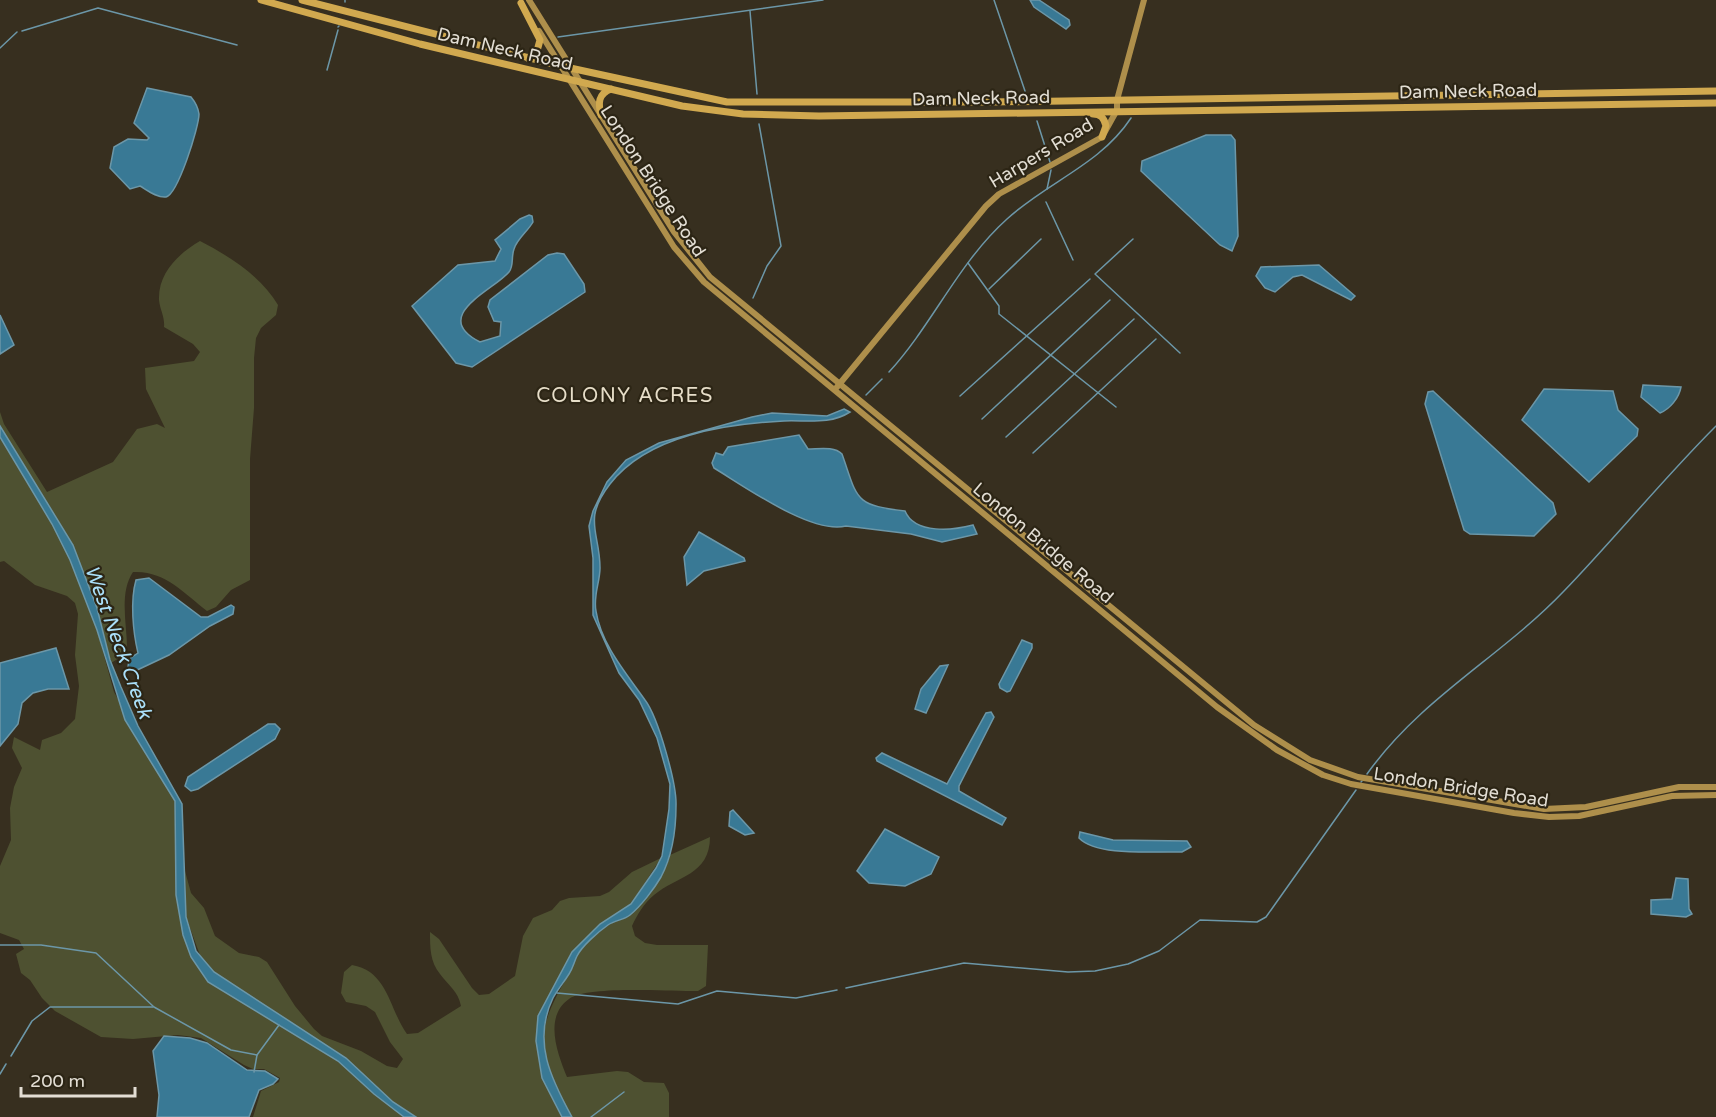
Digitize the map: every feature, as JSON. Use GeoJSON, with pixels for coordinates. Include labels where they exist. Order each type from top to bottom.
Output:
{"type":"FeatureCollection","features":[{"type":"Feature","properties":{"kind":"main road","name":"Dam Neck Road"},"geometry":{"type":"LineString","coordinates":[[261,0],[420,44],[569,80],[682,106],[742,114],[819,116],[1716,103]]}},
{"type":"Feature","properties":{"kind":"main road","name":"Dam Neck Road"},"geometry":{"type":"LineString","coordinates":[[302,0],[528,58],[690,96],[759,104],[1716,91]]}},
{"type":"Feature","properties":{"kind":"main road","name":"Harpers Road"},"geometry":{"type":"LineString","coordinates":[[837,387],[992,199],[1102,137],[1117,110],[1117,100],[1144,0]]}},
{"type":"Feature","properties":{"kind":"main road","name":"London Bridge Road"},"geometry":{"type":"LineString","coordinates":[[523,1],[569,80],[663,230],[685,261],[718,295],[837,387],[1254,725],[1296,753],[1326,768],[1358,777],[1544,809],[1586,807],[1679,787],[1716,787]]}},
{"type":"Feature","properties":{"kind":"main road","name":"London Bridge Road"},"geometry":{"type":"LineString","coordinates":[[523,1],[571,68],[674,232],[696,261],[726,291],[837,387],[1217,707],[1262,740],[1313,771],[1351,784],[1549,817],[1590,814],[1672,796],[1716,795]]}},
{"type":"Feature","properties":{"kind":"main road"},"geometry":{"type":"LineString","coordinates":[[523,1],[540,40],[537,51],[528,58]]}},
{"type":"Feature","properties":{"kind":"main road"},"geometry":{"type":"LineString","coordinates":[[601,115],[599,98],[611,89]]}},
{"type":"Feature","properties":{"kind":"main road"},"geometry":{"type":"LineString","coordinates":[[1046,112],[1055,115],[1100,115],[1106,126],[1102,137]]}},
{"type":"Feature","properties":{"kind":"green space"},"geometry":{"type":"Polygon","coordinates":[[[200,241],[244,268],[263,285],[278,305],[276,315],[261,328],[256,338],[250,459],[250,580],[231,590],[216,607],[207,611],[182,590],[164,579],[144,572],[133,572],[128,581],[125,601],[127,653],[111,663],[97,608],[73,545],[0,426],[0,412],[4,424],[47,492],[113,462],[137,429],[157,424],[165,428],[146,389],[145,368],[194,361],[200,352],[193,344],[164,327],[159,300],[162,281],[171,265],[200,241]]]}},
{"type":"Feature","properties":{"kind":"green space"},"geometry":{"type":"Polygon","coordinates":[[[0,437],[52,524],[70,560],[97,630],[114,692],[175,801],[183,935],[208,982],[338,1061],[374,1094],[404,1117],[253,1117],[261,1091],[279,1082],[280,1078],[264,1069],[253,1069],[244,1065],[201,1038],[178,1035],[133,1039],[101,1037],[55,1011],[42,998],[30,980],[21,973],[16,954],[24,949],[19,940],[0,933],[0,866],[11,840],[10,808],[14,787],[22,768],[12,748],[14,737],[40,750],[42,740],[61,733],[75,719],[79,686],[75,655],[78,614],[75,603],[67,596],[35,585],[4,561],[0,562],[0,437]]]}},
{"type":"Feature","properties":{"kind":"green space"},"geometry":{"type":"Polygon","coordinates":[[[710,837],[709,850],[698,867],[650,898],[632,926],[635,936],[645,943],[708,945],[706,986],[698,991],[631,990],[579,995],[569,999],[556,1016],[555,1036],[567,1077],[617,1071],[628,1072],[644,1082],[664,1083],[669,1093],[669,1117],[572,1117],[552,1077],[546,1061],[544,1045],[544,1030],[557,996],[582,949],[605,928],[628,917],[635,910],[659,879],[670,855],[710,837]]]}},
{"type":"Feature","properties":{"kind":"green space"},"geometry":{"type":"Polygon","coordinates":[[[661,858],[631,904],[600,924],[572,952],[538,1016],[542,1078],[562,1117],[416,1117],[393,1102],[346,1058],[213,972],[201,958],[186,917],[185,871],[191,893],[204,908],[215,936],[239,953],[259,957],[267,962],[295,1006],[314,1029],[322,1036],[361,1051],[387,1066],[397,1068],[403,1059],[390,1042],[375,1012],[366,1006],[346,1002],[341,993],[344,972],[352,965],[364,969],[380,983],[407,1034],[418,1033],[461,1006],[455,992],[434,964],[430,932],[439,939],[472,988],[479,995],[489,994],[515,976],[523,936],[533,918],[552,910],[560,901],[569,898],[600,896],[609,892],[632,872],[661,858]]]}},
{"type":"Feature","properties":{"kind":"water"},"geometry":{"type":"Polygon","coordinates":[[[1030,0],[1039,0],[1069,20],[1070,25],[1066,29],[1034,7],[1030,0]]]}},
{"type":"Feature","properties":{"kind":"water"},"geometry":{"type":"Polygon","coordinates":[[[147,88],[191,97],[199,112],[196,132],[182,173],[171,193],[166,197],[156,195],[140,186],[130,189],[110,168],[114,147],[128,139],[147,140],[149,138],[134,123],[147,88]]]}},
{"type":"Feature","properties":{"kind":"water"},"geometry":{"type":"Polygon","coordinates":[[[1206,135],[1231,135],[1235,140],[1238,236],[1232,251],[1220,245],[1141,171],[1142,161],[1206,135]]]}},
{"type":"Feature","properties":{"kind":"water"},"geometry":{"type":"Polygon","coordinates":[[[532,216],[533,222],[515,245],[509,272],[480,295],[463,313],[461,323],[466,332],[480,342],[500,336],[501,322],[494,321],[488,307],[490,300],[548,255],[564,254],[584,284],[585,292],[472,367],[456,363],[412,306],[458,265],[495,261],[501,249],[495,240],[520,219],[532,216]]]}},
{"type":"Feature","properties":{"kind":"water"},"geometry":{"type":"Polygon","coordinates":[[[1319,265],[1355,296],[1351,300],[1302,275],[1293,277],[1275,292],[1265,288],[1256,276],[1261,267],[1319,265]]]}},
{"type":"Feature","properties":{"kind":"water"},"geometry":{"type":"Polygon","coordinates":[[[0,315],[14,345],[0,354],[0,315]]]}},
{"type":"Feature","properties":{"kind":"water"},"geometry":{"type":"Polygon","coordinates":[[[1643,385],[1681,387],[1674,403],[1660,413],[1641,397],[1643,385]]]}},
{"type":"Feature","properties":{"kind":"water"},"geometry":{"type":"Polygon","coordinates":[[[1544,389],[1613,391],[1618,410],[1638,429],[1637,436],[1589,482],[1522,420],[1544,389]]]}},
{"type":"Feature","properties":{"kind":"water"},"geometry":{"type":"Polygon","coordinates":[[[1433,391],[1553,503],[1556,514],[1534,536],[1470,534],[1464,530],[1425,404],[1428,392],[1433,391]]]}},
{"type":"Feature","properties":{"kind":"water"},"geometry":{"type":"Polygon","coordinates":[[[844,409],[850,412],[834,419],[738,425],[713,429],[666,443],[626,467],[610,484],[597,507],[594,526],[600,568],[595,605],[599,623],[609,647],[645,700],[655,721],[666,751],[673,783],[676,815],[671,851],[658,882],[630,915],[608,925],[583,948],[553,998],[544,1029],[544,1045],[551,1074],[572,1117],[562,1117],[542,1078],[536,1041],[538,1016],[572,952],[600,924],[631,904],[656,868],[662,856],[669,809],[670,784],[657,738],[639,700],[619,673],[593,615],[593,558],[589,526],[593,511],[607,482],[626,460],[659,443],[772,413],[827,416],[844,409]]]}},
{"type":"Feature","properties":{"kind":"water"},"geometry":{"type":"Polygon","coordinates":[[[0,426],[73,545],[97,608],[110,660],[121,687],[138,726],[182,804],[186,917],[196,951],[214,972],[346,1058],[393,1102],[416,1117],[404,1117],[374,1094],[338,1061],[208,982],[191,957],[183,935],[176,895],[175,801],[125,720],[97,630],[70,560],[52,524],[0,437],[0,426]]]}},
{"type":"Feature","properties":{"kind":"water"},"geometry":{"type":"Polygon","coordinates":[[[799,435],[808,449],[831,449],[842,454],[855,490],[866,502],[888,509],[905,511],[910,519],[926,527],[946,529],[973,525],[977,534],[942,542],[911,534],[846,526],[832,527],[815,523],[760,497],[714,468],[712,463],[716,453],[723,455],[728,447],[799,435]]]}},
{"type":"Feature","properties":{"kind":"water"},"geometry":{"type":"Polygon","coordinates":[[[699,532],[744,558],[745,561],[704,571],[687,585],[684,557],[699,532]]]}},
{"type":"Feature","properties":{"kind":"water"},"geometry":{"type":"Polygon","coordinates":[[[149,578],[201,617],[208,617],[231,605],[234,607],[233,614],[210,626],[169,655],[133,672],[128,667],[129,659],[138,653],[133,616],[134,588],[136,580],[149,578]]]}},
{"type":"Feature","properties":{"kind":"water"},"geometry":{"type":"Polygon","coordinates":[[[1022,640],[1032,644],[1032,648],[1010,691],[1007,692],[1000,688],[999,684],[1022,640]]]}},
{"type":"Feature","properties":{"kind":"water"},"geometry":{"type":"Polygon","coordinates":[[[56,648],[69,689],[48,689],[33,693],[22,703],[18,724],[0,746],[0,663],[56,648]]]}},
{"type":"Feature","properties":{"kind":"water"},"geometry":{"type":"Polygon","coordinates":[[[948,665],[926,713],[915,709],[921,689],[940,666],[948,665]]]}},
{"type":"Feature","properties":{"kind":"water"},"geometry":{"type":"Polygon","coordinates":[[[991,712],[994,717],[959,786],[959,791],[1006,818],[1002,825],[877,761],[876,758],[882,753],[947,784],[986,713],[991,712]]]}},
{"type":"Feature","properties":{"kind":"water"},"geometry":{"type":"Polygon","coordinates":[[[268,724],[275,724],[280,729],[275,739],[198,789],[191,791],[185,786],[188,777],[268,724]]]}},
{"type":"Feature","properties":{"kind":"water"},"geometry":{"type":"Polygon","coordinates":[[[733,810],[754,833],[745,835],[729,826],[730,812],[733,810]]]}},
{"type":"Feature","properties":{"kind":"water"},"geometry":{"type":"Polygon","coordinates":[[[885,829],[939,857],[931,874],[905,886],[869,883],[857,871],[885,829]]]}},
{"type":"Feature","properties":{"kind":"water"},"geometry":{"type":"Polygon","coordinates":[[[1080,832],[1113,840],[1187,841],[1191,847],[1182,852],[1113,851],[1088,844],[1079,838],[1080,832]]]}},
{"type":"Feature","properties":{"kind":"water"},"geometry":{"type":"Polygon","coordinates":[[[1676,878],[1688,879],[1689,909],[1692,914],[1686,917],[1651,914],[1651,900],[1672,899],[1676,878]]]}},
{"type":"Feature","properties":{"kind":"water"},"geometry":{"type":"Polygon","coordinates":[[[164,1036],[190,1038],[207,1043],[247,1070],[265,1071],[278,1079],[273,1084],[259,1090],[249,1117],[157,1117],[159,1095],[153,1051],[164,1036]]]}},
{"type":"Feature","properties":{"kind":"waterway"},"geometry":{"type":"LineString","coordinates":[[558,37],[823,0]]}},
{"type":"Feature","properties":{"kind":"waterway"},"geometry":{"type":"LineString","coordinates":[[994,0],[1025,91]]}},
{"type":"Feature","properties":{"kind":"waterway"},"geometry":{"type":"LineString","coordinates":[[22,31],[98,8],[237,45]]}},
{"type":"Feature","properties":{"kind":"waterway"},"geometry":{"type":"LineString","coordinates":[[750,11],[757,94]]}},
{"type":"Feature","properties":{"kind":"waterway"},"geometry":{"type":"LineString","coordinates":[[327,70],[338,30]]}},
{"type":"Feature","properties":{"kind":"waterway"},"geometry":{"type":"LineString","coordinates":[[0,48],[17,32]]}},
{"type":"Feature","properties":{"kind":"waterway"},"geometry":{"type":"LineString","coordinates":[[889,372],[990,236],[1023,206],[1089,161],[1118,134],[1131,118]]}},
{"type":"Feature","properties":{"kind":"waterway"},"geometry":{"type":"LineString","coordinates":[[1037,121],[1050,162]]}},
{"type":"Feature","properties":{"kind":"waterway"},"geometry":{"type":"LineString","coordinates":[[753,298],[767,266],[781,246],[759,124]]}},
{"type":"Feature","properties":{"kind":"waterway"},"geometry":{"type":"LineString","coordinates":[[1047,189],[1051,170]]}},
{"type":"Feature","properties":{"kind":"waterway"},"geometry":{"type":"LineString","coordinates":[[1046,202],[1073,260]]}},
{"type":"Feature","properties":{"kind":"waterway"},"geometry":{"type":"LineString","coordinates":[[989,289],[1041,239]]}},
{"type":"Feature","properties":{"kind":"waterway"},"geometry":{"type":"LineString","coordinates":[[1133,239],[1095,274],[1180,353]]}},
{"type":"Feature","properties":{"kind":"waterway"},"geometry":{"type":"LineString","coordinates":[[968,263],[999,306],[999,314],[1116,407]]}},
{"type":"Feature","properties":{"kind":"waterway"},"geometry":{"type":"LineString","coordinates":[[960,396],[1090,279]]}},
{"type":"Feature","properties":{"kind":"waterway"},"geometry":{"type":"LineString","coordinates":[[982,419],[1110,300]]}},
{"type":"Feature","properties":{"kind":"waterway"},"geometry":{"type":"LineString","coordinates":[[1006,437],[1134,319]]}},
{"type":"Feature","properties":{"kind":"waterway"},"geometry":{"type":"LineString","coordinates":[[1033,453],[1156,339]]}},
{"type":"Feature","properties":{"kind":"waterway"},"geometry":{"type":"LineString","coordinates":[[866,395],[882,379]]}},
{"type":"Feature","properties":{"kind":"waterway"},"geometry":{"type":"LineString","coordinates":[[1367,774],[1412,722],[1540,615],[1716,426]]}},
{"type":"Feature","properties":{"kind":"waterway"},"geometry":{"type":"LineString","coordinates":[[846,988],[964,963],[1068,972],[1095,971],[1128,964],[1159,951],[1200,920],[1257,922],[1266,917],[1356,790]]}},
{"type":"Feature","properties":{"kind":"waterway"},"geometry":{"type":"LineString","coordinates":[[0,945],[41,945],[96,953],[154,1007],[231,1050],[257,1055]]}},
{"type":"Feature","properties":{"kind":"waterway"},"geometry":{"type":"LineString","coordinates":[[557,993],[678,1004],[717,991],[796,998],[837,990]]}},
{"type":"Feature","properties":{"kind":"waterway"},"geometry":{"type":"LineString","coordinates":[[11,1056],[32,1021],[50,1007],[153,1007]]}},
{"type":"Feature","properties":{"kind":"waterway"},"geometry":{"type":"LineString","coordinates":[[254,1072],[257,1055],[279,1025]]}},
{"type":"Feature","properties":{"kind":"waterway"},"geometry":{"type":"LineString","coordinates":[[0,1074],[6,1064]]}},
{"type":"Feature","properties":{"kind":"waterway"},"geometry":{"type":"LineString","coordinates":[[591,1117],[624,1092]]}},
{"type":"Feature","properties":{"kind":"district","name":"COLONY ACRES"},"geometry":{"type":"Point","coordinates":[625,396]}},
{"type":"Feature","properties":{"kind":"water label","name":"West Neck Creek"},"geometry":{"type":"Point","coordinates":[118,642]}}]}
